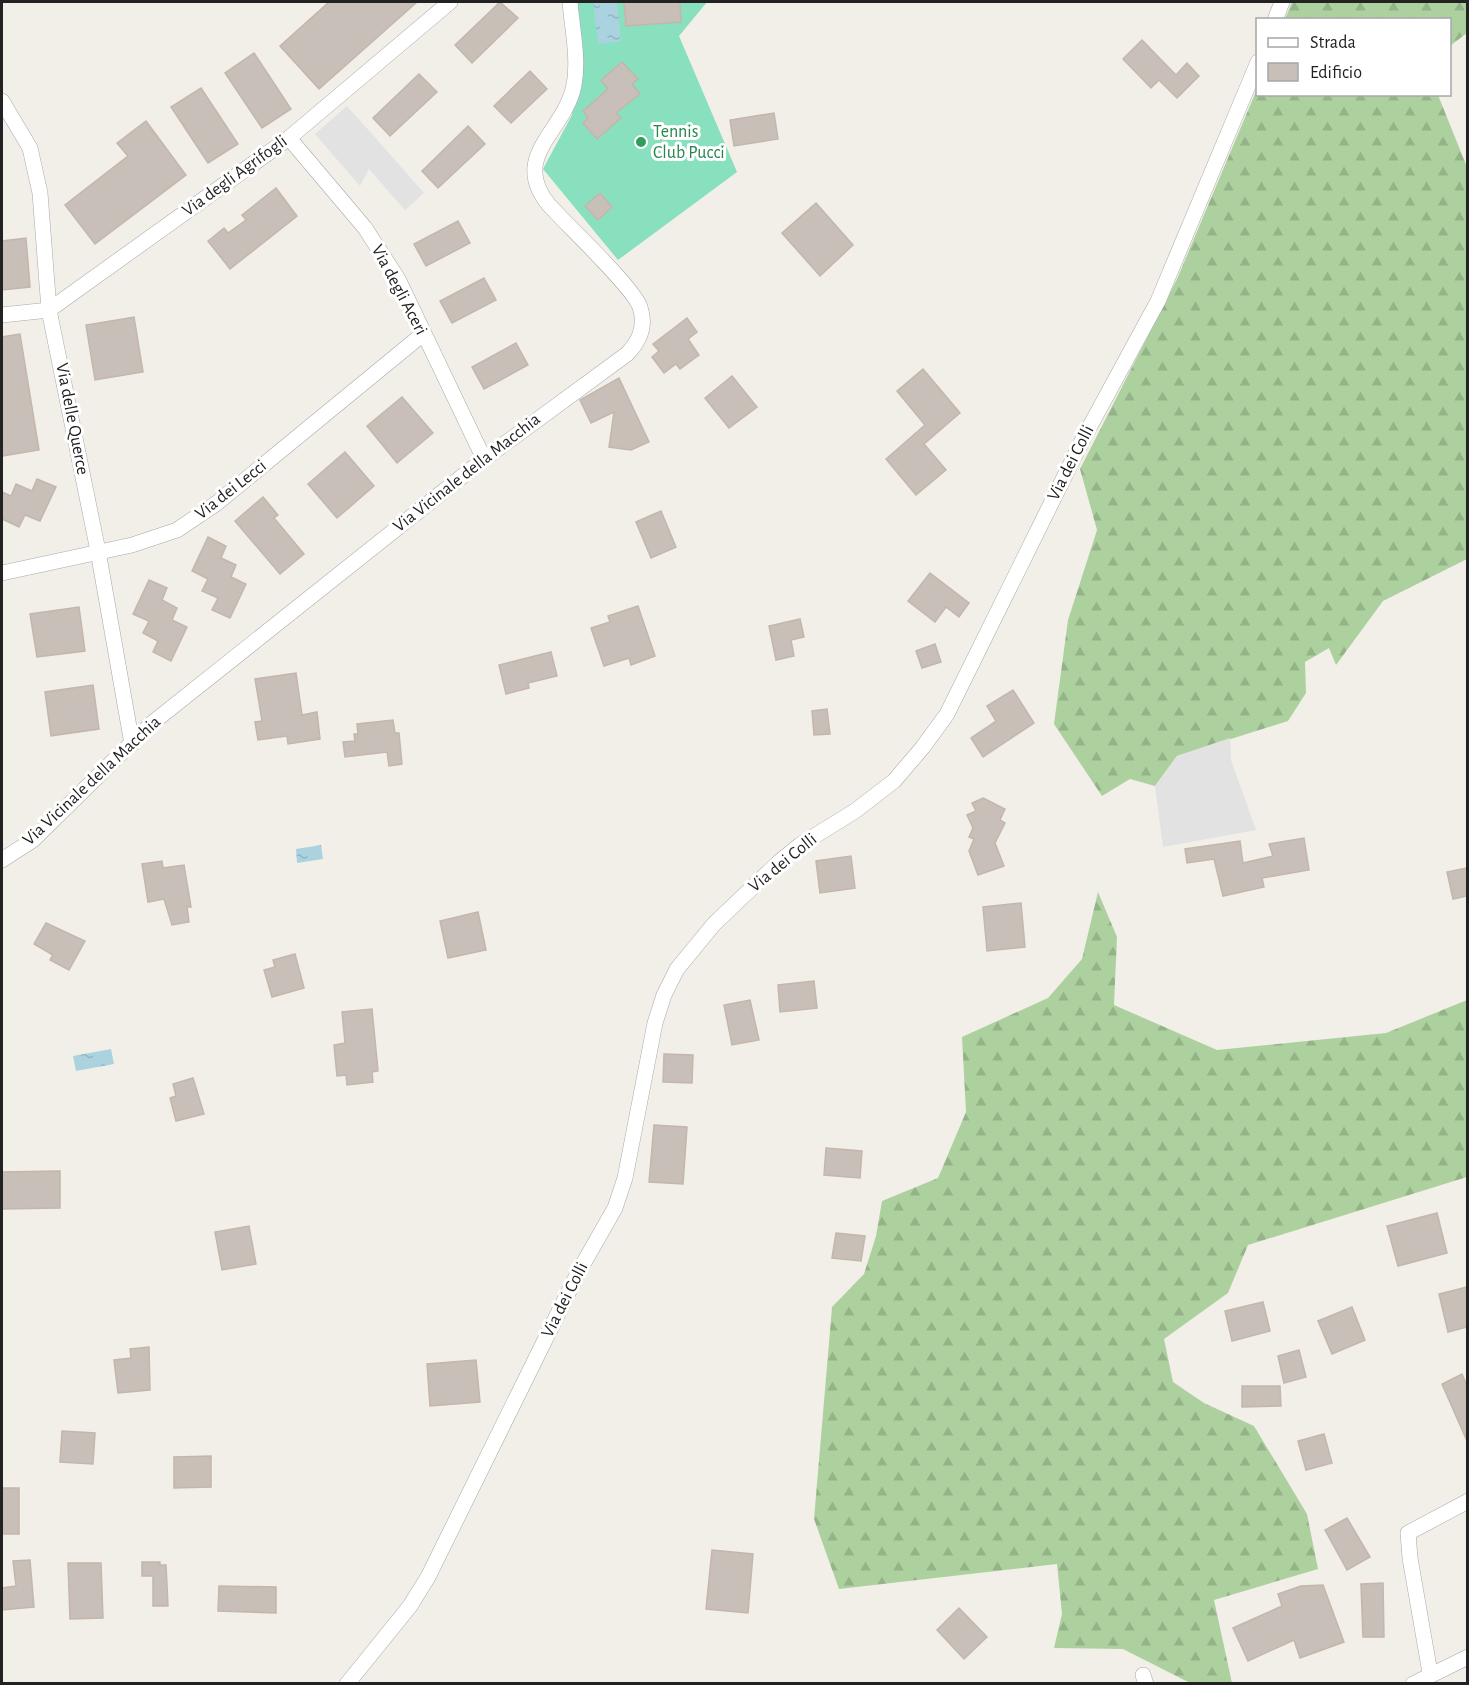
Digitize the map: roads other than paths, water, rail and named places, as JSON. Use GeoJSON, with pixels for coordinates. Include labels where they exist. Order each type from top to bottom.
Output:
{"type":"FeatureCollection","features":[{"type":"Feature","properties":{"kind":"street","name":"Via degli Agrifogli"},"geometry":{"type":"LineString","coordinates":[[2,315],[49,310],[289,138],[450,2]]}},
{"type":"Feature","properties":{"kind":"street","name":"Via Vicinale della Macchia"},"geometry":{"type":"LineString","coordinates":[[2,860],[33,840],[151,724],[484,459],[627,354],[635,344],[642,327],[640,308],[634,296],[549,205],[540,194],[535,180],[534,166],[538,152],[568,105],[575,83],[570,2]]}},
{"type":"Feature","properties":{"kind":"street"},"geometry":{"type":"LineString","coordinates":[[1276,18],[1282,2]]}},
{"type":"Feature","properties":{"kind":"street","name":"Via dei Colli"},"geometry":{"type":"LineString","coordinates":[[347,1683],[410,1606],[428,1577],[578,1273],[615,1208],[625,1178],[655,1023],[664,995],[677,969],[714,924],[784,858],[855,811],[894,781],[920,752],[947,714],[980,652],[1083,439],[1158,301],[1256,64]]}},
{"type":"Feature","properties":{"kind":"street","name":"Via delle Querce"},"geometry":{"type":"LineString","coordinates":[[2,101],[30,148],[40,193],[49,310],[98,551],[132,744]]}},
{"type":"Feature","properties":{"kind":"street","name":"Via degli Aceri"},"geometry":{"type":"LineString","coordinates":[[289,138],[365,228],[398,279],[484,459]]}},
{"type":"Feature","properties":{"kind":"street","name":"Via dei Lecci"},"geometry":{"type":"LineString","coordinates":[[2,573],[152,539],[177,530],[201,514],[423,334]]}},
{"type":"Feature","properties":{"kind":"street"},"geometry":{"type":"LineString","coordinates":[[1430,1673],[1410,1558],[1408,1533],[1467,1501]]}},
{"type":"Feature","properties":{"kind":"street"},"geometry":{"type":"LineString","coordinates":[[1413,1683],[1467,1657]]}},
{"type":"Feature","properties":{"kind":"water"},"geometry":{"type":"Polygon","coordinates":[[[593,2],[617,2],[621,41],[598,44],[593,2]]]}},
{"type":"Feature","properties":{"kind":"water"},"geometry":{"type":"Polygon","coordinates":[[[321,845],[323,859],[297,863],[296,849],[321,845]]]}},
{"type":"Feature","properties":{"kind":"water"},"geometry":{"type":"Polygon","coordinates":[[[111,1049],[114,1064],[76,1071],[73,1056],[111,1049]]]}},
{"type":"Feature","properties":{"kind":"place","name":"Tennis Club Pucci"},"geometry":{"type":"Point","coordinates":[641,142]}}]}
